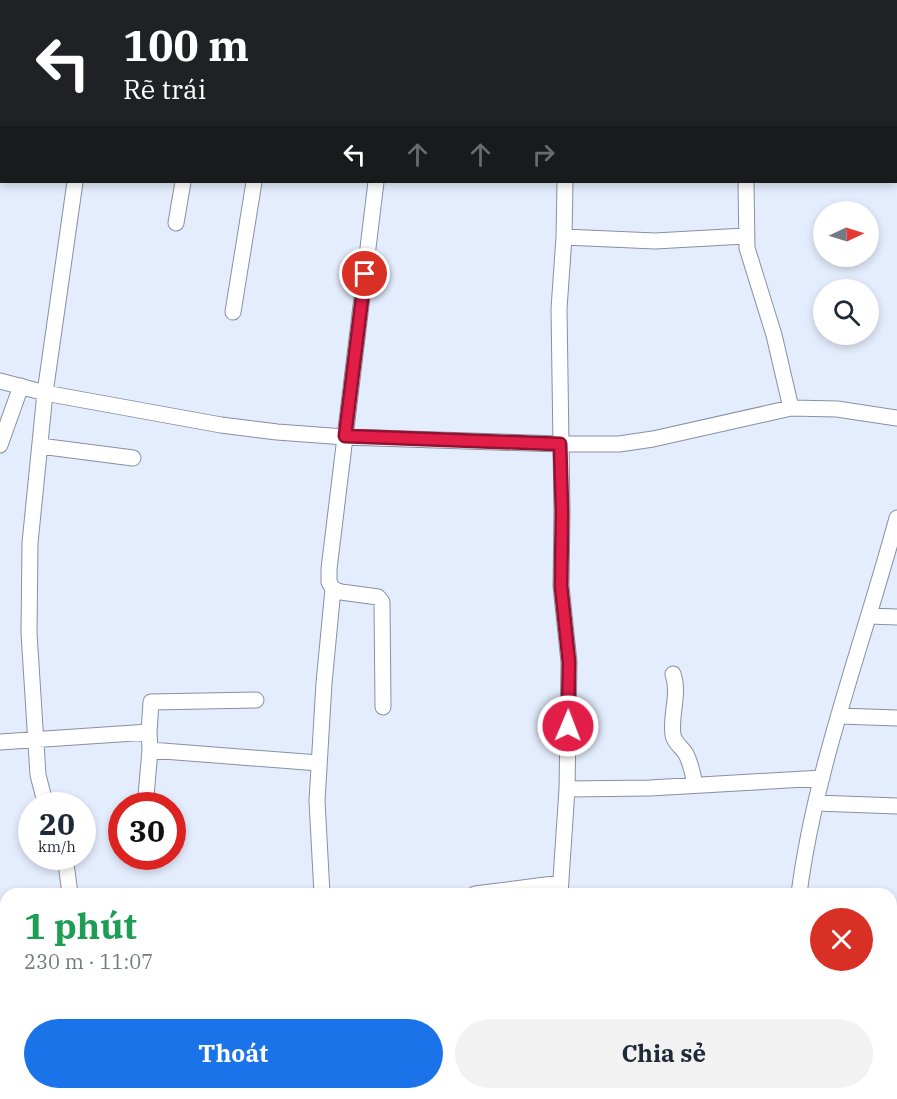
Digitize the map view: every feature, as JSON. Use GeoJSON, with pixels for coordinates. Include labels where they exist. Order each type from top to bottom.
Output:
{"type":"FeatureCollection","features":[{"type":"Feature","properties":{"kind":"street"},"geometry":{"type":"LineString","coordinates":[[42,792],[38,775],[28,593],[30,543],[45,393],[75,183]]}},
{"type":"Feature","properties":{"kind":"street"},"geometry":{"type":"LineString","coordinates":[[176,223],[183,183]]}},
{"type":"Feature","properties":{"kind":"street"},"geometry":{"type":"LineString","coordinates":[[234,312],[254,183]]}},
{"type":"Feature","properties":{"kind":"street"},"geometry":{"type":"LineString","coordinates":[[322,888],[317,801],[333,589],[329,582],[329,569],[376,183]]}},
{"type":"Feature","properties":{"kind":"street"},"geometry":{"type":"LineString","coordinates":[[561,888],[567,789],[569,662],[561,586],[559,309],[565,183]]}},
{"type":"Feature","properties":{"kind":"street"},"geometry":{"type":"LineString","coordinates":[[746,183],[745,236],[749,260],[774,334],[791,408]]}},
{"type":"Feature","properties":{"kind":"street"},"geometry":{"type":"LineString","coordinates":[[564,237],[655,241],[745,236]]}},
{"type":"Feature","properties":{"kind":"street"},"geometry":{"type":"LineString","coordinates":[[0,381],[45,393],[221,425],[277,432],[345,436],[619,444],[653,439],[791,408],[837,409],[897,418]]}},
{"type":"Feature","properties":{"kind":"street"},"geometry":{"type":"LineString","coordinates":[[0,445],[21,386]]}},
{"type":"Feature","properties":{"kind":"street"},"geometry":{"type":"LineString","coordinates":[[40,446],[132,458]]}},
{"type":"Feature","properties":{"kind":"street"},"geometry":{"type":"LineString","coordinates":[[800,888],[822,778],[896,523]]}},
{"type":"Feature","properties":{"kind":"street"},"geometry":{"type":"LineString","coordinates":[[333,589],[378,597],[382,602],[383,707]]}},
{"type":"Feature","properties":{"kind":"street"},"geometry":{"type":"LineString","coordinates":[[869,616],[897,617]]}},
{"type":"Feature","properties":{"kind":"street"},"geometry":{"type":"LineString","coordinates":[[673,675],[676,695],[673,735],[685,751],[691,765],[695,785]]}},
{"type":"Feature","properties":{"kind":"street"},"geometry":{"type":"LineString","coordinates":[[146,792],[151,702],[256,700]]}},
{"type":"Feature","properties":{"kind":"street"},"geometry":{"type":"LineString","coordinates":[[840,716],[897,718]]}},
{"type":"Feature","properties":{"kind":"street"},"geometry":{"type":"LineString","coordinates":[[0,742],[150,732]]}},
{"type":"Feature","properties":{"kind":"street"},"geometry":{"type":"LineString","coordinates":[[150,750],[319,763]]}},
{"type":"Feature","properties":{"kind":"street"},"geometry":{"type":"LineString","coordinates":[[567,789],[651,788],[822,778]]}},
{"type":"Feature","properties":{"kind":"street"},"geometry":{"type":"LineString","coordinates":[[816,803],[897,806]]}},
{"type":"Feature","properties":{"kind":"street"},"geometry":{"type":"LineString","coordinates":[[67,870],[69,888]]}},
{"type":"Feature","properties":{"kind":"route"},"geometry":{"type":"LineString","coordinates":[[365,274],[345,436],[560,444],[561,586],[569,662],[568,726]]}}]}
